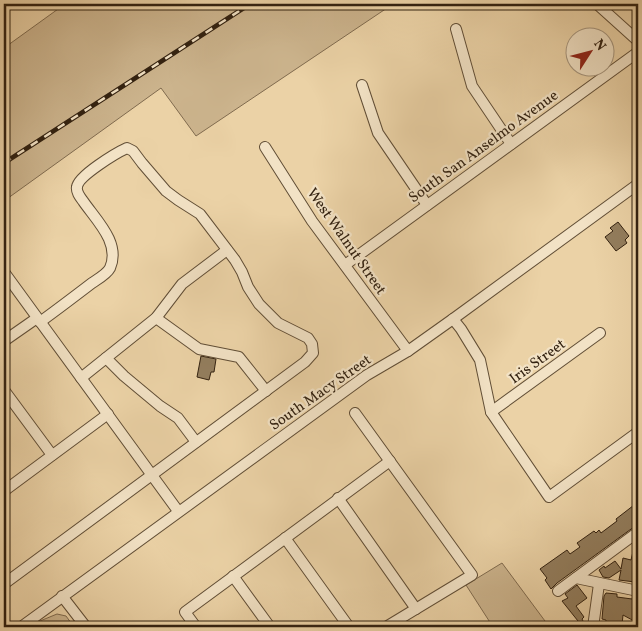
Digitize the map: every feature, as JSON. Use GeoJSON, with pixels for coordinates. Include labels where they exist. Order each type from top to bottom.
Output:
{"type":"FeatureCollection","features":[{"type":"Feature","properties":{"kind":"street"},"geometry":{"type":"LineString","coordinates":[[597,4],[638,41]]}},
{"type":"Feature","properties":{"kind":"street"},"geometry":{"type":"LineString","coordinates":[[456,29],[472,86],[511,144]]}},
{"type":"Feature","properties":{"kind":"street","name":"South San Anselmo Avenue"},"geometry":{"type":"LineString","coordinates":[[345,265],[638,52]]}},
{"type":"Feature","properties":{"kind":"street"},"geometry":{"type":"LineString","coordinates":[[362,85],[378,133],[427,204]]}},
{"type":"Feature","properties":{"kind":"street","name":"West Walnut Street"},"geometry":{"type":"LineString","coordinates":[[265,147],[312,221],[408,351]]}},
{"type":"Feature","properties":{"kind":"street"},"geometry":{"type":"LineString","coordinates":[[4,341],[39,320],[109,270],[113,256],[108,236],[81,198],[77,191],[77,186],[81,178],[115,154],[127,148],[133,151],[166,191],[200,214],[236,260],[248,287],[259,304],[278,323],[308,338],[312,344],[312,353],[305,362],[4,584]]}},
{"type":"Feature","properties":{"kind":"street","name":"South Macy Street"},"geometry":{"type":"LineString","coordinates":[[21,627],[367,375],[408,351],[638,184]]}},
{"type":"Feature","properties":{"kind":"street"},"geometry":{"type":"LineString","coordinates":[[81,378],[156,318],[182,284],[227,250]]}},
{"type":"Feature","properties":{"kind":"street"},"geometry":{"type":"LineString","coordinates":[[4,272],[178,511]]}},
{"type":"Feature","properties":{"kind":"street"},"geometry":{"type":"LineString","coordinates":[[156,318],[199,349],[239,357],[266,391]]}},
{"type":"Feature","properties":{"kind":"street"},"geometry":{"type":"LineString","coordinates":[[453,319],[461,328],[480,360],[491,412],[549,497],[638,432]]}},
{"type":"Feature","properties":{"kind":"street","name":"Iris Street"},"geometry":{"type":"LineString","coordinates":[[491,412],[600,333]]}},
{"type":"Feature","properties":{"kind":"street"},"geometry":{"type":"LineString","coordinates":[[106,358],[124,376],[160,406],[178,418],[196,442]]}},
{"type":"Feature","properties":{"kind":"street"},"geometry":{"type":"LineString","coordinates":[[4,390],[52,455]]}},
{"type":"Feature","properties":{"kind":"street"},"geometry":{"type":"LineString","coordinates":[[355,413],[472,575],[386,627]]}},
{"type":"Feature","properties":{"kind":"street"},"geometry":{"type":"LineString","coordinates":[[4,491],[108,414]]}},
{"type":"Feature","properties":{"kind":"street"},"geometry":{"type":"LineString","coordinates":[[196,627],[185,612],[390,461]]}},
{"type":"Feature","properties":{"kind":"street"},"geometry":{"type":"LineString","coordinates":[[338,498],[416,609]]}},
{"type":"Feature","properties":{"kind":"street"},"geometry":{"type":"LineString","coordinates":[[558,590],[638,532]]}},
{"type":"Feature","properties":{"kind":"street"},"geometry":{"type":"LineString","coordinates":[[285,538],[349,627]]}},
{"type":"Feature","properties":{"kind":"street"},"geometry":{"type":"LineString","coordinates":[[233,576],[270,627]]}},
{"type":"Feature","properties":{"kind":"street"},"geometry":{"type":"LineString","coordinates":[[576,578],[638,591]]}},
{"type":"Feature","properties":{"kind":"street"},"geometry":{"type":"LineString","coordinates":[[593,627],[599,584]]}},
{"type":"Feature","properties":{"kind":"street"},"geometry":{"type":"LineString","coordinates":[[62,596],[86,627]]}},
{"type":"Feature","properties":{"kind":"shaded area"},"geometry":{"type":"Polygon","coordinates":[[[65,4],[393,4],[196,136],[161,88],[4,201],[4,48],[65,4]]]}},
{"type":"Feature","properties":{"kind":"shaded area"},"geometry":{"type":"Polygon","coordinates":[[[502,563],[545,621],[538,627],[493,627],[466,585],[502,563]]]}},
{"type":"Feature","properties":{"kind":"shaded area"},"geometry":{"type":"Polygon","coordinates":[[[57,614],[66,616],[74,627],[33,627],[40,621],[57,614]]]}},
{"type":"Feature","properties":{"kind":"building"},"geometry":{"type":"Polygon","coordinates":[[[618,222],[629,236],[625,240],[627,243],[616,251],[605,237],[613,231],[610,228],[618,222]]]}},
{"type":"Feature","properties":{"kind":"building"},"geometry":{"type":"Polygon","coordinates":[[[201,356],[216,359],[214,372],[211,372],[209,380],[197,377],[201,356]]]}},
{"type":"Feature","properties":{"kind":"building"},"geometry":{"type":"Polygon","coordinates":[[[638,502],[638,524],[551,589],[545,580],[547,578],[540,569],[567,550],[570,554],[580,547],[577,543],[594,531],[596,533],[599,530],[601,533],[638,502]]]}},
{"type":"Feature","properties":{"kind":"building"},"geometry":{"type":"Polygon","coordinates":[[[638,540],[638,565],[635,582],[619,580],[621,570],[609,578],[603,577],[599,570],[604,566],[605,568],[615,561],[621,569],[623,558],[631,560],[635,543],[638,540]]]}},
{"type":"Feature","properties":{"kind":"building"},"geometry":{"type":"Polygon","coordinates":[[[577,585],[587,598],[576,606],[584,617],[582,619],[586,627],[569,627],[578,621],[562,601],[568,598],[565,594],[577,585]]]}},
{"type":"Feature","properties":{"kind":"building"},"geometry":{"type":"Polygon","coordinates":[[[606,593],[617,594],[617,597],[632,599],[633,597],[638,599],[636,622],[623,615],[622,625],[606,623],[606,620],[602,619],[604,596],[606,593]]]}},
{"type":"Feature","properties":{"kind":"railway"},"geometry":{"type":"LineString","coordinates":[[4,163],[250,4]]}}]}
